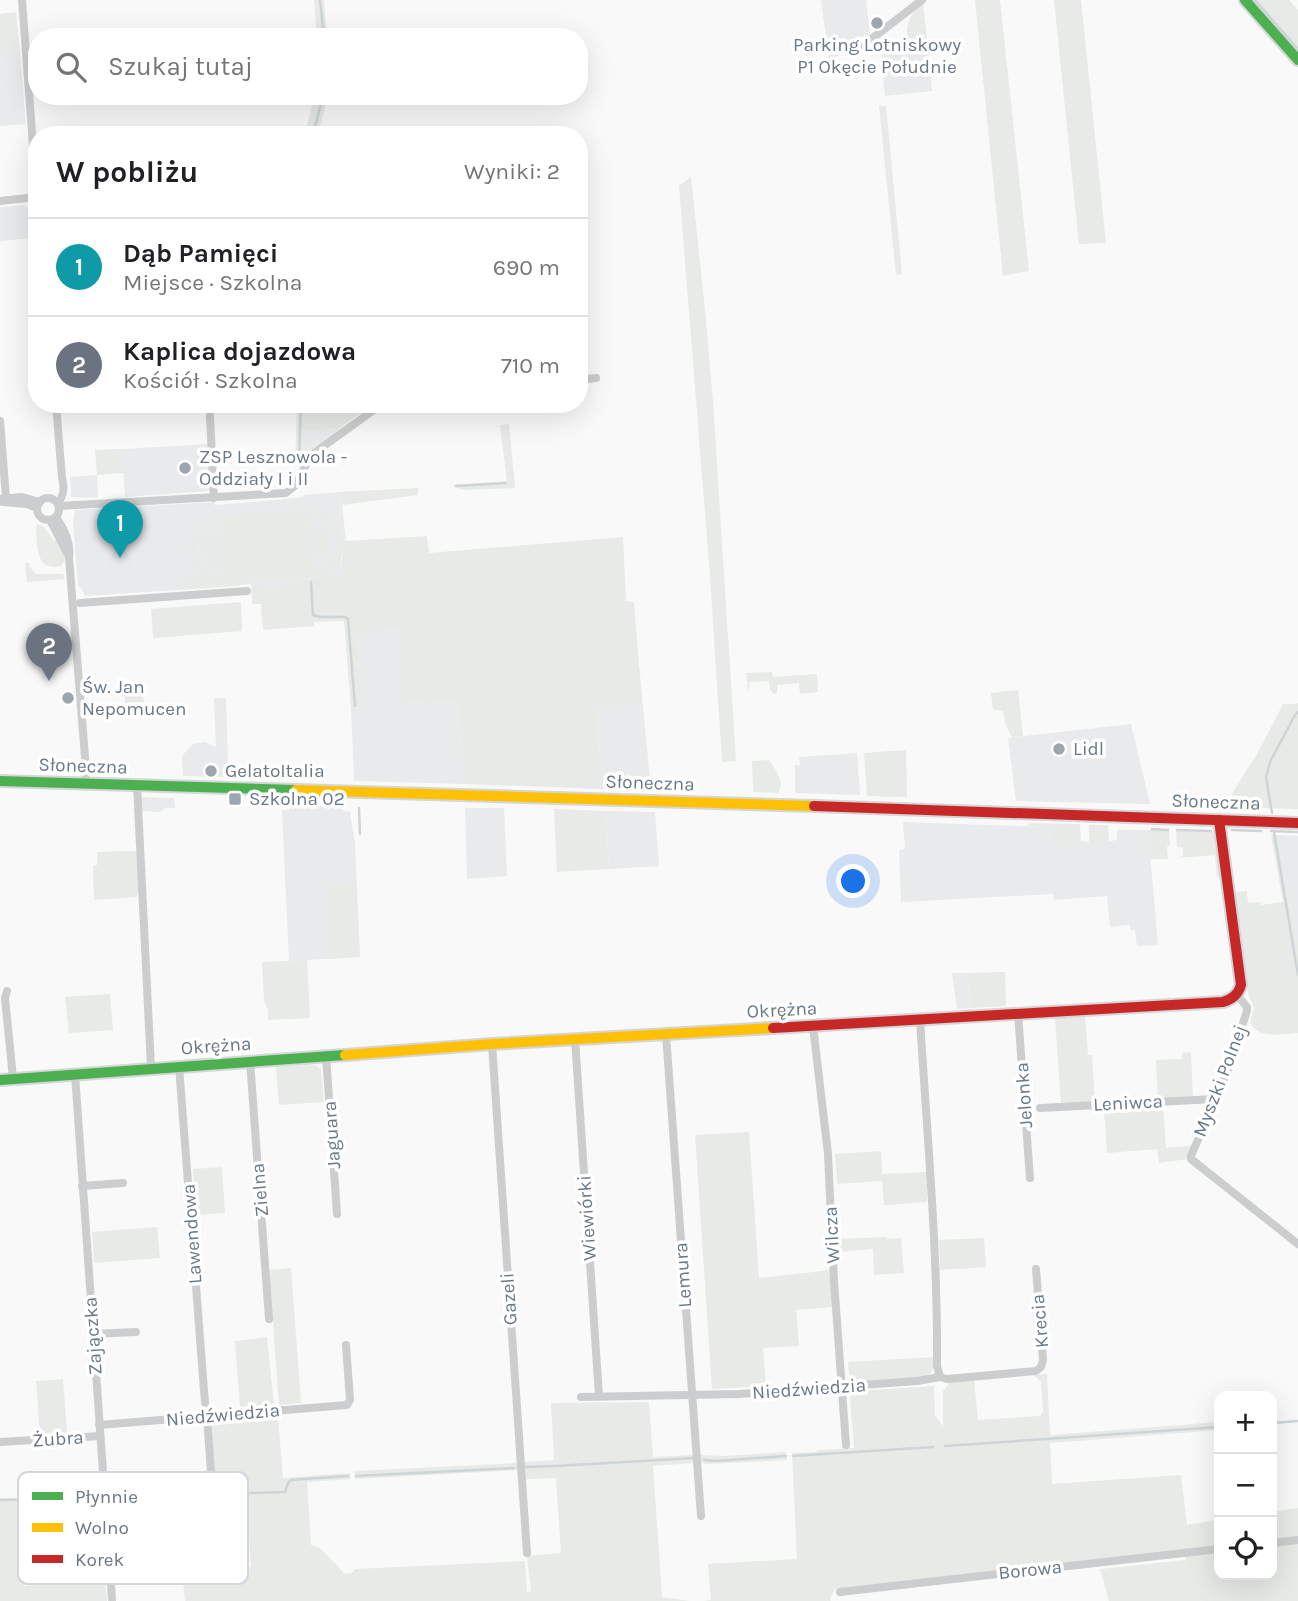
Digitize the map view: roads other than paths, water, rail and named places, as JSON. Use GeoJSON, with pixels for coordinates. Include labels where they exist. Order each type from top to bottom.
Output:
{"type":"FeatureCollection","features":[{"type":"Feature","properties":{"kind":"street"},"geometry":{"type":"LineString","coordinates":[[22,0],[28,79]]}},
{"type":"Feature","properties":{"kind":"street"},"geometry":{"type":"LineString","coordinates":[[852,54],[922,0]]}},
{"type":"Feature","properties":{"kind":"street"},"geometry":{"type":"LineString","coordinates":[[1245,0],[1298,60]]}},
{"type":"Feature","properties":{"kind":"street"},"geometry":{"type":"LineString","coordinates":[[30,105],[32,126]]}},
{"type":"Feature","properties":{"kind":"street"},"geometry":{"type":"LineString","coordinates":[[0,201],[28,198]]}},
{"type":"Feature","properties":{"kind":"street"},"geometry":{"type":"LineString","coordinates":[[588,379],[596,378]]}},
{"type":"Feature","properties":{"kind":"street"},"geometry":{"type":"LineString","coordinates":[[53,519],[60,512],[56,503],[62,478],[57,413]]}},
{"type":"Feature","properties":{"kind":"street"},"geometry":{"type":"LineString","coordinates":[[39,505],[45,499],[74,504],[286,493],[296,485],[310,456],[370,413]]}},
{"type":"Feature","properties":{"kind":"street"},"geometry":{"type":"LineString","coordinates":[[209,416],[214,498]]}},
{"type":"Feature","properties":{"kind":"street"},"geometry":{"type":"LineString","coordinates":[[0,421],[2,500],[22,497],[39,505]]}},
{"type":"Feature","properties":{"kind":"street"},"geometry":{"type":"LineString","coordinates":[[39,505],[41,518],[53,519],[65,531],[69,544],[85,783]]}},
{"type":"Feature","properties":{"kind":"street"},"geometry":{"type":"LineString","coordinates":[[80,603],[247,591]]}},
{"type":"Feature","properties":{"kind":"street","name":"Słoneczna"},"geometry":{"type":"LineString","coordinates":[[0,781],[1298,822]]}},
{"type":"Feature","properties":{"kind":"street"},"geometry":{"type":"LineString","coordinates":[[137,785],[151,1068]]}},
{"type":"Feature","properties":{"kind":"street"},"geometry":{"type":"LineString","coordinates":[[1219,820],[1241,985],[1237,995]]}},
{"type":"Feature","properties":{"kind":"street"},"geometry":{"type":"LineString","coordinates":[[7,990],[5,998],[13,1078]]}},
{"type":"Feature","properties":{"kind":"street","name":"Okrężna"},"geometry":{"type":"LineString","coordinates":[[0,1080],[492,1044],[1223,1002],[1237,995]]}},
{"type":"Feature","properties":{"kind":"street","name":"Myszki Polnej"},"geometry":{"type":"LineString","coordinates":[[1237,995],[1247,1007],[1247,1011],[1231,1061],[1191,1159],[1298,1244]]}},
{"type":"Feature","properties":{"kind":"street","name":"Jelonka"},"geometry":{"type":"LineString","coordinates":[[1018,1013],[1030,1178]]}},
{"type":"Feature","properties":{"kind":"street"},"geometry":{"type":"LineString","coordinates":[[920,1019],[937,1275],[937,1366],[940,1377]]}},
{"type":"Feature","properties":{"kind":"street","name":"Wilcza"},"geometry":{"type":"LineString","coordinates":[[813,1026],[825,1127],[846,1445]]}},
{"type":"Feature","properties":{"kind":"street","name":"Lemura"},"geometry":{"type":"LineString","coordinates":[[666,1034],[701,1516]]}},
{"type":"Feature","properties":{"kind":"street","name":"Wiewiórki"},"geometry":{"type":"LineString","coordinates":[[575,1039],[599,1396]]}},
{"type":"Feature","properties":{"kind":"street","name":"Gazeli"},"geometry":{"type":"LineString","coordinates":[[492,1044],[527,1553]]}},
{"type":"Feature","properties":{"kind":"street","name":"Jaguara"},"geometry":{"type":"LineString","coordinates":[[326,1055],[337,1214]]}},
{"type":"Feature","properties":{"kind":"street","name":"Zielna"},"geometry":{"type":"LineString","coordinates":[[250,1061],[268,1319]]}},
{"type":"Feature","properties":{"kind":"street","name":"Lawendowa"},"geometry":{"type":"LineString","coordinates":[[179,1066],[205,1403]]}},
{"type":"Feature","properties":{"kind":"street","name":"Zajączka"},"geometry":{"type":"LineString","coordinates":[[75,1074],[103,1472]]}},
{"type":"Feature","properties":{"kind":"street","name":"Leniwca"},"geometry":{"type":"LineString","coordinates":[[1040,1108],[1215,1099]]}},
{"type":"Feature","properties":{"kind":"street"},"geometry":{"type":"LineString","coordinates":[[82,1186],[123,1183]]}},
{"type":"Feature","properties":{"kind":"street","name":"Krecia"},"geometry":{"type":"LineString","coordinates":[[1036,1269],[1043,1360],[1036,1371]]}},
{"type":"Feature","properties":{"kind":"street"},"geometry":{"type":"LineString","coordinates":[[93,1334],[136,1332]]}},
{"type":"Feature","properties":{"kind":"street","name":"Niedźwiedzia"},"geometry":{"type":"LineString","coordinates":[[99,1424],[347,1405],[350,1400],[346,1345]]}},
{"type":"Feature","properties":{"kind":"street","name":"Niedźwiedzia"},"geometry":{"type":"LineString","coordinates":[[581,1397],[692,1395],[842,1387],[1036,1371]]}},
{"type":"Feature","properties":{"kind":"street"},"geometry":{"type":"LineString","coordinates":[[207,1416],[211,1472]]}},
{"type":"Feature","properties":{"kind":"street","name":"Żubra"},"geometry":{"type":"LineString","coordinates":[[0,1442],[100,1436]]}},
{"type":"Feature","properties":{"kind":"street"},"geometry":{"type":"LineString","coordinates":[[1277,1542],[1298,1540]]}},
{"type":"Feature","properties":{"kind":"street","name":"Borowa"},"geometry":{"type":"LineString","coordinates":[[840,1592],[1214,1550]]}},
{"type":"Feature","properties":{"kind":"street","name":"Zajączka"},"geometry":{"type":"LineString","coordinates":[[111,1584],[112,1599]]}},
{"type":"Feature","properties":{"kind":"waterway"},"geometry":{"type":"LineString","coordinates":[[320,0],[323,28]]}},
{"type":"Feature","properties":{"kind":"waterway"},"geometry":{"type":"LineString","coordinates":[[1255,0],[1298,49]]}},
{"type":"Feature","properties":{"kind":"waterway"},"geometry":{"type":"LineString","coordinates":[[315,126],[321,105]]}},
{"type":"Feature","properties":{"kind":"waterway"},"geometry":{"type":"LineString","coordinates":[[299,459],[301,413]]}},
{"type":"Feature","properties":{"kind":"waterway"},"geometry":{"type":"LineString","coordinates":[[456,486],[506,483]]}},
{"type":"Feature","properties":{"kind":"waterway"},"geometry":{"type":"LineString","coordinates":[[311,582],[313,615],[348,619],[355,706]]}},
{"type":"Feature","properties":{"kind":"waterway"},"geometry":{"type":"LineString","coordinates":[[1272,813],[1266,777],[1270,762],[1298,712]]}},
{"type":"Feature","properties":{"kind":"waterway"},"geometry":{"type":"LineString","coordinates":[[359,808],[360,834]]}},
{"type":"Feature","properties":{"kind":"waterway"},"geometry":{"type":"LineString","coordinates":[[1152,829],[1168,830]]}},
{"type":"Feature","properties":{"kind":"waterway"},"geometry":{"type":"LineString","coordinates":[[1177,830],[1211,831]]}},
{"type":"Feature","properties":{"kind":"waterway"},"geometry":{"type":"LineString","coordinates":[[1232,830],[1261,831]]}},
{"type":"Feature","properties":{"kind":"waterway"},"geometry":{"type":"LineString","coordinates":[[1271,831],[1298,832]]}},
{"type":"Feature","properties":{"kind":"waterway"},"geometry":{"type":"LineString","coordinates":[[1274,832],[1298,975]]}},
{"type":"Feature","properties":{"kind":"waterway"},"geometry":{"type":"LineString","coordinates":[[1277,1423],[1298,1421]]}},
{"type":"Feature","properties":{"kind":"waterway"},"geometry":{"type":"LineString","coordinates":[[945,1446],[1214,1427]]}},
{"type":"Feature","properties":{"kind":"waterway"},"geometry":{"type":"LineString","coordinates":[[793,1456],[933,1447]]}},
{"type":"Feature","properties":{"kind":"waterway"},"geometry":{"type":"LineString","coordinates":[[704,1460],[786,1456]]}},
{"type":"Feature","properties":{"kind":"waterway"},"geometry":{"type":"LineString","coordinates":[[556,1466],[694,1458]]}},
{"type":"Feature","properties":{"kind":"waterway"},"geometry":{"type":"LineString","coordinates":[[526,1467],[554,1466]]}},
{"type":"Feature","properties":{"kind":"waterway"},"geometry":{"type":"LineString","coordinates":[[356,1476],[514,1468]]}},
{"type":"Feature","properties":{"kind":"waterway"},"geometry":{"type":"LineString","coordinates":[[248,1493],[285,1492],[291,1480],[348,1476]]}},
{"type":"Feature","properties":{"kind":"waterway"},"geometry":{"type":"LineString","coordinates":[[0,1500],[18,1500]]}},
{"type":"Feature","properties":{"kind":"place","name":"Parking Lotniskowy P1 Okęcie Południe"},"geometry":{"type":"Point","coordinates":[877,23]}},
{"type":"Feature","properties":{"kind":"place","name":"ZSP Lesznowola - Oddziały I i II"},"geometry":{"type":"Point","coordinates":[185,468]}},
{"type":"Feature","properties":{"kind":"place","name":"Dąb Pamięci"},"geometry":{"type":"Point","coordinates":[120,558]}},
{"type":"Feature","properties":{"kind":"place","name":"Kaplica dojazdowa"},"geometry":{"type":"Point","coordinates":[49,681]}},
{"type":"Feature","properties":{"kind":"place","name":"Św. Jan Nepomucen"},"geometry":{"type":"Point","coordinates":[68,698]}},
{"type":"Feature","properties":{"kind":"place","name":"Lidl"},"geometry":{"type":"Point","coordinates":[1059,749]}},
{"type":"Feature","properties":{"kind":"place","name":"GelatoItalia"},"geometry":{"type":"Point","coordinates":[211,771]}},
{"type":"Feature","properties":{"kind":"place","name":"Szkolna 02"},"geometry":{"type":"Point","coordinates":[235,799]}}]}
